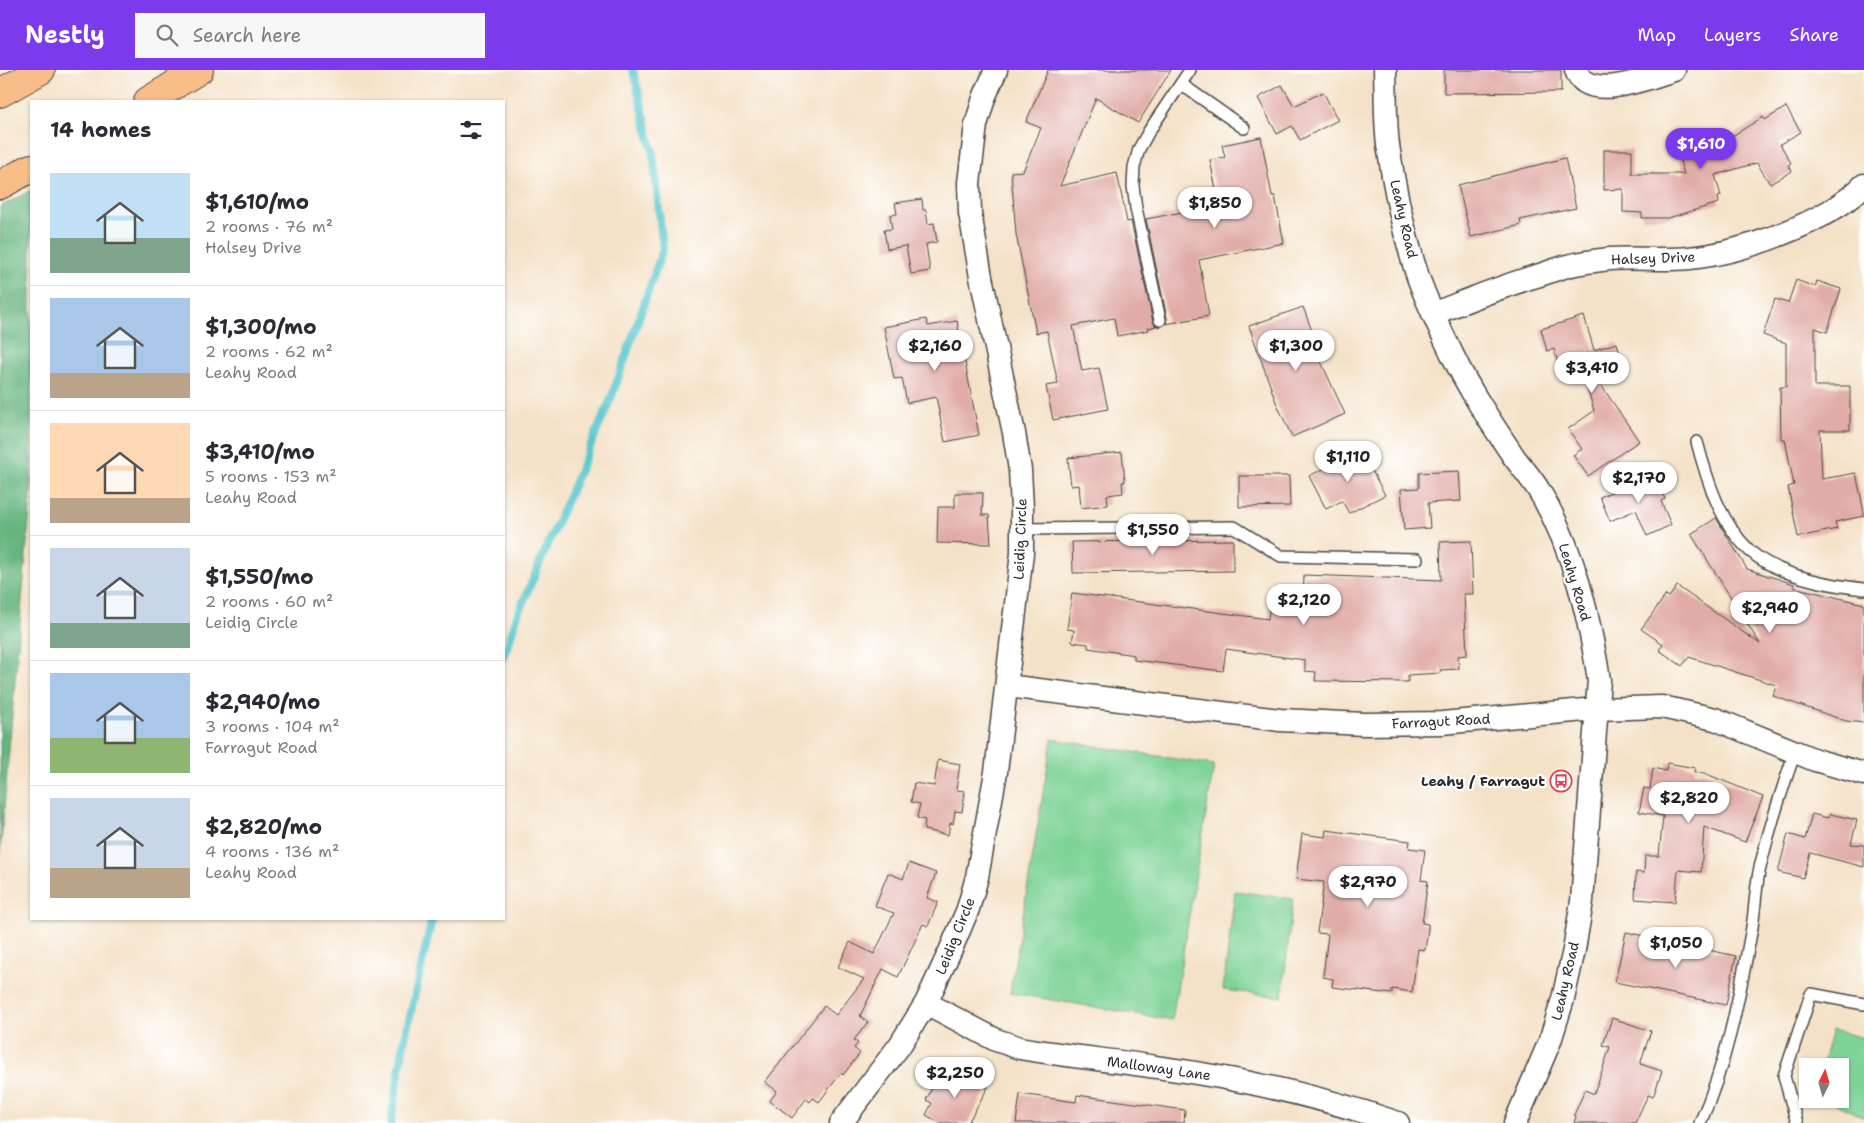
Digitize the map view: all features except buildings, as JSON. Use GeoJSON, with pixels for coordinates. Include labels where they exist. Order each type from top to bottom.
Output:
{"type":"FeatureCollection","features":[{"type":"Feature","properties":{"kind":"highway"},"geometry":{"type":"LineString","coordinates":[[0,93],[41,70]]}},
{"type":"Feature","properties":{"kind":"highway"},"geometry":{"type":"LineString","coordinates":[[150,100],[199,70]]}},
{"type":"Feature","properties":{"kind":"highway"},"geometry":{"type":"LineString","coordinates":[[0,185],[30,169]]}},
{"type":"Feature","properties":{"kind":"street","name":"Leidig Circle"},"geometry":{"type":"LineString","coordinates":[[841,1123],[900,1046],[926,1003],[968,909],[977,877],[996,772],[1022,553],[1020,470],[970,213],[969,183],[976,125],[984,98],[996,70]]}},
{"type":"Feature","properties":{"kind":"street","name":"Leahy Road"},"geometry":{"type":"LineString","coordinates":[[1385,70],[1388,144],[1397,196],[1416,272],[1451,354],[1496,430],[1540,492],[1553,516],[1567,548],[1578,583],[1594,648],[1599,680],[1582,901],[1574,950],[1563,999],[1550,1041],[1515,1123]]}},
{"type":"Feature","properties":{"kind":"street"},"geometry":{"type":"LineString","coordinates":[[1576,70],[1587,84],[1601,87],[1618,86],[1674,70]]}},
{"type":"Feature","properties":{"kind":"street","name":"Halsey Drive"},"geometry":{"type":"LineString","coordinates":[[1433,314],[1500,287],[1574,264],[1610,259],[1688,258],[1719,254],[1747,247],[1860,198]]}},
{"type":"Feature","properties":{"kind":"street","name":"Farragut Road"},"geometry":{"type":"LineString","coordinates":[[1007,686],[1280,720],[1364,724],[1442,723],[1596,709],[1662,707],[1715,719],[1795,752],[1845,770],[1864,774]]}},
{"type":"Feature","properties":{"kind":"street","name":"Malloway Lane"},"geometry":{"type":"LineString","coordinates":[[926,1003],[996,1040],[1020,1048],[1219,1077],[1298,1094],[1352,1108],[1398,1123]]}},
{"type":"Feature","properties":{"kind":"lane"},"geometry":{"type":"LineString","coordinates":[[1160,320],[1136,208],[1133,186],[1134,167],[1139,149],[1149,131],[1190,70]]}},
{"type":"Feature","properties":{"kind":"lane"},"geometry":{"type":"LineString","coordinates":[[1180,84],[1244,128]]}},
{"type":"Feature","properties":{"kind":"lane"},"geometry":{"type":"LineString","coordinates":[[1697,442],[1708,481],[1718,504],[1732,529],[1750,551],[1770,564],[1800,577],[1837,586],[1864,589]]}},
{"type":"Feature","properties":{"kind":"lane"},"geometry":{"type":"LineString","coordinates":[[1022,529],[1234,527],[1281,556],[1417,559]]}},
{"type":"Feature","properties":{"kind":"lane"},"geometry":{"type":"LineString","coordinates":[[1700,1123],[1709,1103],[1732,1023],[1751,931],[1759,873],[1777,804],[1795,752]]}},
{"type":"Feature","properties":{"kind":"lane"},"geometry":{"type":"LineString","coordinates":[[1796,1123],[1784,1076],[1811,994],[1864,1004]]}},
{"type":"Feature","properties":{"kind":"green space"},"geometry":{"type":"Polygon","coordinates":[[[30,191],[30,509],[0,854],[0,207],[30,191]]]}},
{"type":"Feature","properties":{"kind":"green space"},"geometry":{"type":"Polygon","coordinates":[[[1052,739],[1214,765],[1172,1020],[1010,993],[1052,739]]]}},
{"type":"Feature","properties":{"kind":"green space"},"geometry":{"type":"Polygon","coordinates":[[[1235,891],[1293,899],[1282,997],[1223,990],[1235,891]]]}},
{"type":"Feature","properties":{"kind":"green space"},"geometry":{"type":"Polygon","coordinates":[[[1832,1030],[1864,1038],[1864,1118],[1845,1108],[1849,1108],[1849,1058],[1824,1058],[1832,1030]]]}},
{"type":"Feature","properties":{"kind":"waterway"},"geometry":{"type":"LineString","coordinates":[[505,655],[517,616],[612,396],[663,249],[653,153],[633,70]]}},
{"type":"Feature","properties":{"kind":"waterway"},"geometry":{"type":"LineString","coordinates":[[391,1123],[404,1042],[432,920]]}},
{"type":"Feature","properties":{"kind":"place","name":"Leahy / Farragut"},"geometry":{"type":"Point","coordinates":[1561,781]}}]}
